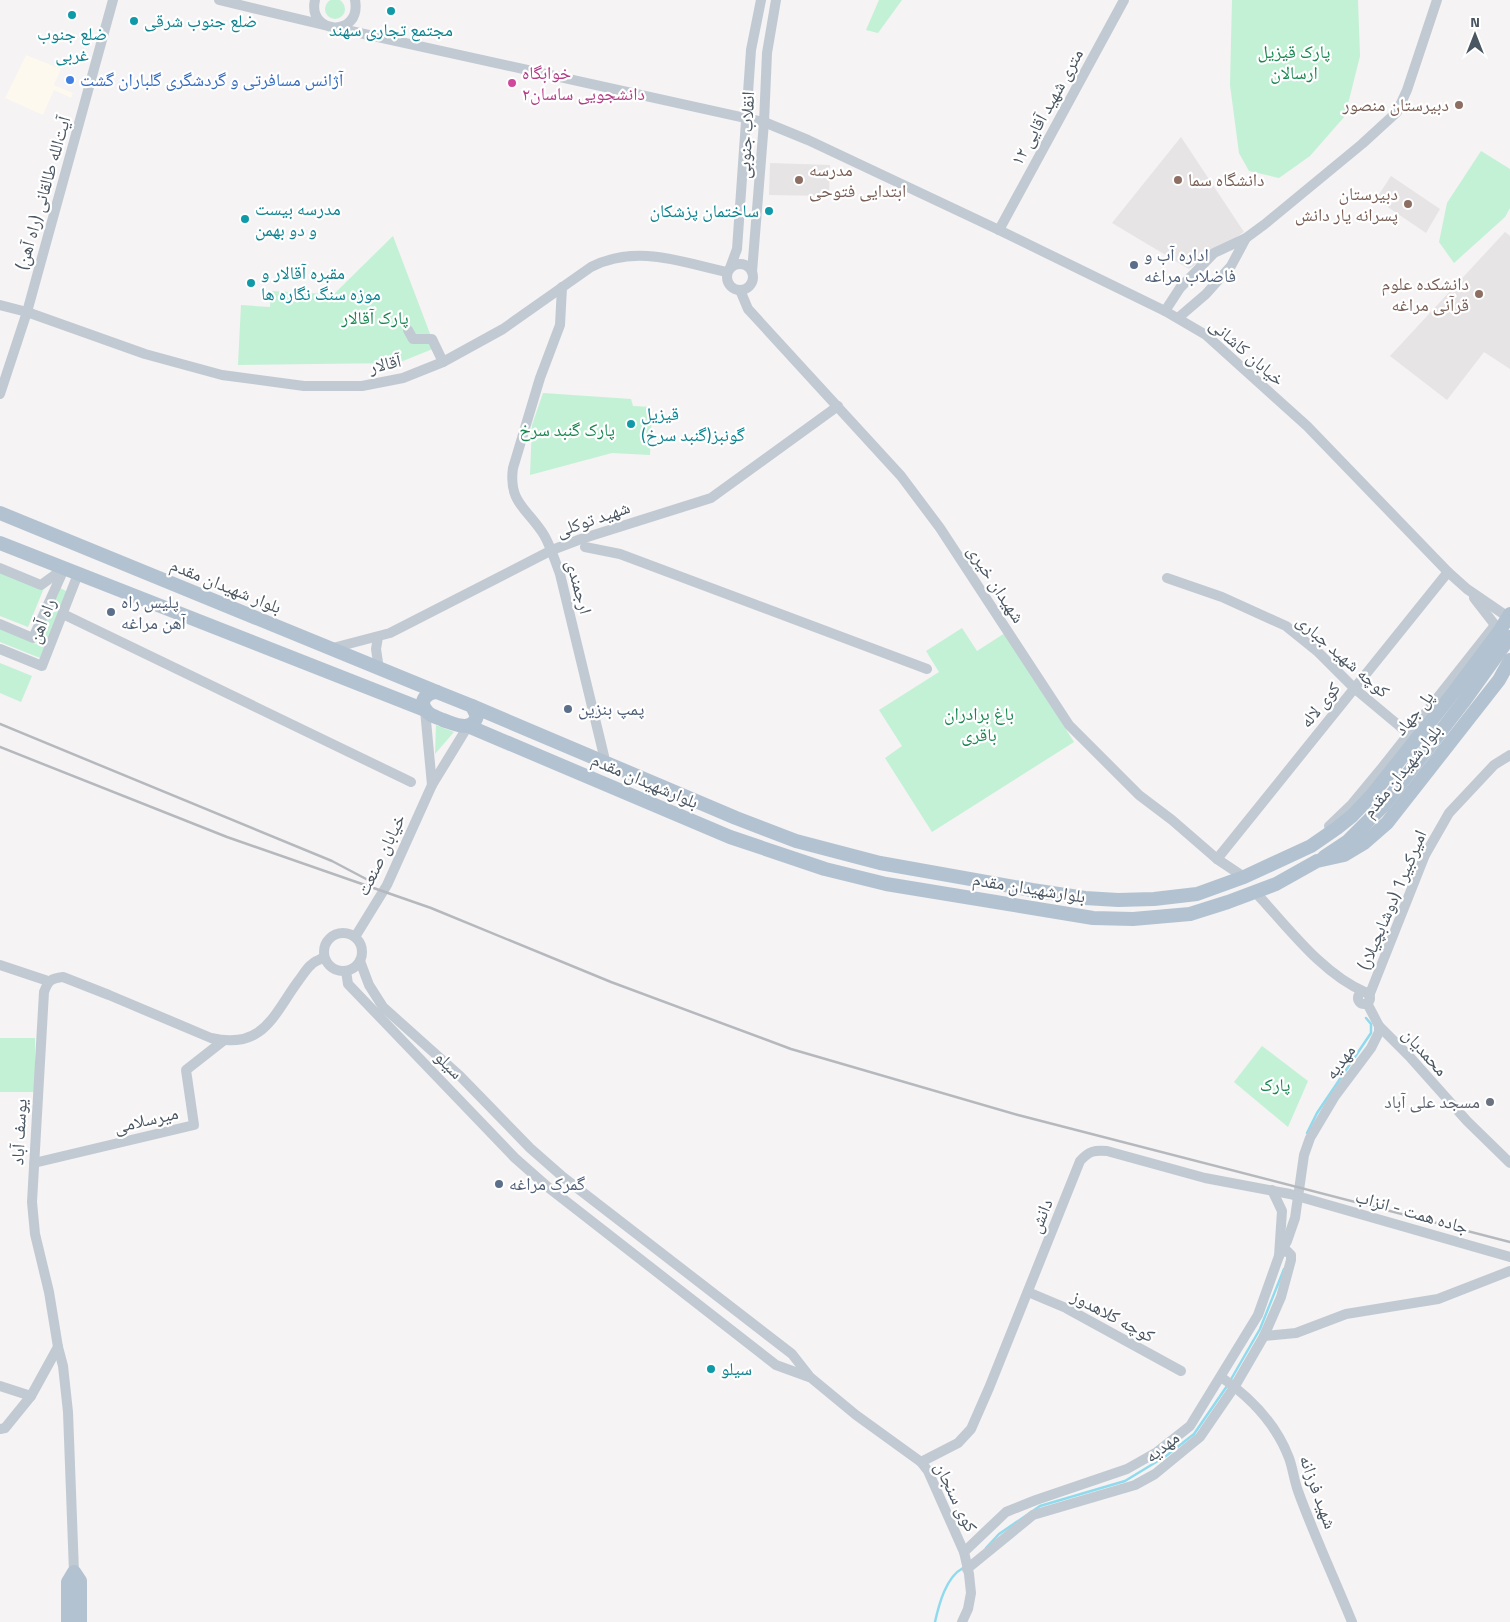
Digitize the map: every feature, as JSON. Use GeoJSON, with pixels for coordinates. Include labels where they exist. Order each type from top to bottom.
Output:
{"type":"FeatureCollection","features":[{"type":"Feature","properties":{"kind":"main road","name":"بلوار شهیدان مقدم"},"geometry":{"type":"LineString","coordinates":[[0,513],[438,692]]}},
{"type":"Feature","properties":{"kind":"main road"},"geometry":{"type":"LineString","coordinates":[[0,543],[425,710]]}},
{"type":"Feature","properties":{"kind":"main road"},"geometry":{"type":"LineString","coordinates":[[1508,615],[1499,617],[1495,626],[1498,632],[1510,642]]}},
{"type":"Feature","properties":{"kind":"main road","name":"پل جهاد"},"geometry":{"type":"LineString","coordinates":[[1311,846],[1352,816],[1371,796],[1448,693],[1499,632],[1508,615]]}},
{"type":"Feature","properties":{"kind":"main road","name":"پل جهاد"},"geometry":{"type":"LineString","coordinates":[[1317,861],[1348,840],[1383,806],[1465,700],[1510,637]]}},
{"type":"Feature","properties":{"kind":"main road","name":"بلوارشهیدان مقدم"},"geometry":{"type":"LineString","coordinates":[[425,710],[431,715],[459,726],[468,726],[730,837],[791,858],[866,880],[1093,918],[1133,919],[1190,914],[1276,884],[1317,861],[1344,855],[1364,843],[1387,823],[1504,677],[1510,660]]}},
{"type":"Feature","properties":{"kind":"main road"},"geometry":{"type":"LineString","coordinates":[[425,710],[423,705],[424,698],[430,693],[438,692]]}},
{"type":"Feature","properties":{"kind":"main road","name":"بلوارشهیدان مقدم"},"geometry":{"type":"LineString","coordinates":[[438,692],[736,818],[793,840],[880,863],[1032,890],[1085,898],[1118,900],[1154,900],[1197,894],[1244,877],[1311,846]]}},
{"type":"Feature","properties":{"kind":"main road"},"geometry":{"type":"LineString","coordinates":[[1448,693],[1466,695],[1470,704],[1471,716]]}},
{"type":"Feature","properties":{"kind":"main road"},"geometry":{"type":"LineString","coordinates":[[468,726],[476,719],[476,712],[472,706]]}},
{"type":"Feature","properties":{"kind":"main road"},"geometry":{"type":"LineString","coordinates":[[68,1622],[68,1582],[74,1572],[80,1581],[80,1622]]}},
{"type":"Feature","properties":{"kind":"street","name":"(راه آهن) آیت‌الله طالقانی"},"geometry":{"type":"LineString","coordinates":[[0,394],[27,312],[113,0]]}},
{"type":"Feature","properties":{"kind":"street"},"geometry":{"type":"LineString","coordinates":[[219,0],[337,28],[746,118]]}},
{"type":"Feature","properties":{"kind":"street"},"geometry":{"type":"LineString","coordinates":[[315,0],[315,13],[318,20],[324,25]]}},
{"type":"Feature","properties":{"kind":"street"},"geometry":{"type":"LineString","coordinates":[[337,28],[352,19],[356,8],[355,0]]}},
{"type":"Feature","properties":{"kind":"street","name":"انقلاب جنوبی"},"geometry":{"type":"LineString","coordinates":[[729,270],[737,249],[751,50],[761,0]]}},
{"type":"Feature","properties":{"kind":"street","name":"انقلاب جنوبی"},"geometry":{"type":"LineString","coordinates":[[752,272],[764,122],[767,53],[776,0]]}},
{"type":"Feature","properties":{"kind":"street","name":"۱۲ متری شهید آقایی"},"geometry":{"type":"LineString","coordinates":[[998,230],[1124,0]]}},
{"type":"Feature","properties":{"kind":"street"},"geometry":{"type":"LineString","coordinates":[[1165,311],[1180,288],[1214,253],[1246,238],[1265,224],[1362,144],[1397,112],[1407,90],[1437,0]]}},
{"type":"Feature","properties":{"kind":"street"},"geometry":{"type":"LineString","coordinates":[[751,50],[757,56],[763,56],[767,53]]}},
{"type":"Feature","properties":{"kind":"street","name":"خیابان کاشانی"},"geometry":{"type":"LineString","coordinates":[[746,118],[764,122],[808,140],[1165,311],[1206,335],[1306,426],[1448,572],[1467,589],[1508,615]]}},
{"type":"Feature","properties":{"kind":"street"},"geometry":{"type":"LineString","coordinates":[[1178,318],[1206,294],[1231,266],[1246,238]]}},
{"type":"Feature","properties":{"kind":"street","name":"آقالار"},"geometry":{"type":"LineString","coordinates":[[0,305],[27,312],[72,330],[145,354],[222,375],[304,386],[362,386],[403,378],[443,362],[503,329],[591,267],[605,260],[624,256],[667,258],[729,270]]}},
{"type":"Feature","properties":{"kind":"street"},"geometry":{"type":"LineString","coordinates":[[742,264],[750,268],[752,272],[751,284],[748,287],[736,290],[729,285],[726,276],[733,265],[742,264]]}},
{"type":"Feature","properties":{"kind":"street","name":"ارجمندی"},"geometry":{"type":"LineString","coordinates":[[562,287],[560,325],[540,378],[513,468],[511,482],[515,496],[543,534],[552,550],[560,574],[604,756],[602,761]]}},
{"type":"Feature","properties":{"kind":"street","name":"شهیدان خیری"},"geometry":{"type":"LineString","coordinates":[[740,290],[748,309],[901,476],[937,524],[1070,726],[1139,795],[1172,820],[1217,859],[1244,877]]}},
{"type":"Feature","properties":{"kind":"street"},"geometry":{"type":"LineString","coordinates":[[408,330],[413,339],[432,339],[443,362]]}},
{"type":"Feature","properties":{"kind":"street","name":"شهید توکلی"},"geometry":{"type":"LineString","coordinates":[[329,649],[390,633],[552,550],[581,538],[711,498],[838,406]]}},
{"type":"Feature","properties":{"kind":"street"},"geometry":{"type":"LineString","coordinates":[[585,548],[620,554],[927,669]]}},
{"type":"Feature","properties":{"kind":"street"},"geometry":{"type":"LineString","coordinates":[[0,568],[41,585],[64,568]]}},
{"type":"Feature","properties":{"kind":"street","name":"راه آهن"},"geometry":{"type":"LineString","coordinates":[[0,624],[33,638],[64,568]]}},
{"type":"Feature","properties":{"kind":"street","name":"کوی لاله"},"geometry":{"type":"LineString","coordinates":[[1217,859],[1448,572]]}},
{"type":"Feature","properties":{"kind":"street","name":"راه آهن"},"geometry":{"type":"LineString","coordinates":[[0,649],[42,666],[78,574]]}},
{"type":"Feature","properties":{"kind":"street","name":"کوچه شهید جباری"},"geometry":{"type":"LineString","coordinates":[[1167,578],[1222,597],[1286,626],[1317,651],[1354,688],[1409,734]]}},
{"type":"Feature","properties":{"kind":"street","name":"خیابان کاشانی"},"geometry":{"type":"LineString","coordinates":[[1467,589],[1495,626]]}},
{"type":"Feature","properties":{"kind":"street"},"geometry":{"type":"LineString","coordinates":[[63,614],[411,782]]}},
{"type":"Feature","properties":{"kind":"street"},"geometry":{"type":"LineString","coordinates":[[1311,846],[1352,804],[1409,734],[1448,693],[1495,626]]}},
{"type":"Feature","properties":{"kind":"street"},"geometry":{"type":"LineString","coordinates":[[378,637],[376,649],[379,669]]}},
{"type":"Feature","properties":{"kind":"street","name":"خیابان صنعت"},"geometry":{"type":"LineString","coordinates":[[425,710],[432,784]]}},
{"type":"Feature","properties":{"kind":"street","name":"خیابان صنعت"},"geometry":{"type":"LineString","coordinates":[[355,937],[387,885],[432,784],[468,726]]}},
{"type":"Feature","properties":{"kind":"street","name":"امیرکبیر1 (دوشابچیلار)"},"geometry":{"type":"LineString","coordinates":[[1365,998],[1425,855],[1448,813],[1494,765],[1510,755]]}},
{"type":"Feature","properties":{"kind":"street"},"geometry":{"type":"LineString","coordinates":[[1256,892],[1317,958],[1350,988],[1365,998],[1379,1026]]}},
{"type":"Feature","properties":{"kind":"street"},"geometry":{"type":"LineString","coordinates":[[345,932],[355,937],[362,949],[360,961],[356,966],[346,971],[334,969],[328,965],[324,957],[324,946],[332,935],[345,932]]}},
{"type":"Feature","properties":{"kind":"street"},"geometry":{"type":"LineString","coordinates":[[0,965],[48,981],[62,978],[102,992],[211,1038],[224,1041],[251,1037],[267,1027],[311,964],[324,957]]}},
{"type":"Feature","properties":{"kind":"street","name":"سیلو"},"geometry":{"type":"LineString","coordinates":[[360,961],[368,984],[404,1033],[515,1158],[549,1188],[776,1366],[810,1377]]}},
{"type":"Feature","properties":{"kind":"street","name":"سیلو"},"geometry":{"type":"LineString","coordinates":[[346,971],[348,984],[404,1033],[460,1076],[530,1148],[563,1177],[792,1354],[810,1377]]}},
{"type":"Feature","properties":{"kind":"street","name":"یوسف آباد"},"geometry":{"type":"LineString","coordinates":[[48,981],[44,992],[32,1202],[35,1234],[49,1292],[68,1412],[74,1572]]}},
{"type":"Feature","properties":{"kind":"street","name":"مهدیه"},"geometry":{"type":"LineString","coordinates":[[1280,1254],[1295,1218],[1304,1155],[1310,1138],[1335,1096],[1371,1048],[1379,1032],[1379,1026]]}},
{"type":"Feature","properties":{"kind":"street","name":"محمدیان"},"geometry":{"type":"LineString","coordinates":[[1379,1026],[1409,1056],[1467,1121],[1510,1163]]}},
{"type":"Feature","properties":{"kind":"street","name":"میرسلامی"},"geometry":{"type":"LineString","coordinates":[[34,1162],[194,1126],[186,1070],[224,1041]]}},
{"type":"Feature","properties":{"kind":"street"},"geometry":{"type":"LineString","coordinates":[[515,1158],[530,1148]]}},
{"type":"Feature","properties":{"kind":"street","name":"دانش"},"geometry":{"type":"LineString","coordinates":[[920,1462],[958,1443],[971,1428],[1080,1161],[1086,1154],[1094,1150],[1107,1151],[1205,1178],[1290,1194]]}},
{"type":"Feature","properties":{"kind":"street"},"geometry":{"type":"LineString","coordinates":[[964,1552],[1006,1512],[1127,1469],[1156,1452],[1190,1426],[1258,1315],[1280,1254],[1282,1210],[1272,1190]]}},
{"type":"Feature","properties":{"kind":"street","name":"جاده همت - انزاب"},"geometry":{"type":"LineString","coordinates":[[1290,1194],[1510,1257]]}},
{"type":"Feature","properties":{"kind":"street","name":"مهدیه"},"geometry":{"type":"LineString","coordinates":[[967,1567],[1033,1515],[1135,1485],[1155,1474],[1200,1437],[1235,1386],[1264,1336],[1280,1297],[1291,1260],[1289,1253],[1280,1254]]}},
{"type":"Feature","properties":{"kind":"street"},"geometry":{"type":"LineString","coordinates":[[1264,1336],[1296,1333],[1346,1314],[1438,1299],[1510,1271]]}},
{"type":"Feature","properties":{"kind":"street","name":"کوچه کلاهدوز"},"geometry":{"type":"LineString","coordinates":[[1028,1292],[1066,1308],[1181,1371]]}},
{"type":"Feature","properties":{"kind":"street"},"geometry":{"type":"LineString","coordinates":[[0,1429],[6,1428],[31,1396],[58,1348]]}},
{"type":"Feature","properties":{"kind":"street","name":"کوی سنجان"},"geometry":{"type":"LineString","coordinates":[[810,1377],[856,1415],[920,1462],[928,1471],[964,1552],[971,1593],[968,1608],[962,1622]]}},
{"type":"Feature","properties":{"kind":"street","name":"شهید فرزانه"},"geometry":{"type":"LineString","coordinates":[[1221,1377],[1235,1386],[1265,1416],[1281,1442],[1289,1457],[1297,1490],[1352,1622]]}},
{"type":"Feature","properties":{"kind":"street"},"geometry":{"type":"LineString","coordinates":[[0,1386],[31,1396]]}},
{"type":"Feature","properties":{"kind":"shaded area"},"geometry":{"type":"Polygon","coordinates":[[[26,55],[61,69],[54,85],[73,93],[71,98],[54,90],[43,115],[5,98],[26,55]]]}},
{"type":"Feature","properties":{"kind":"shaded area","name":"دانشگاه سما"},"geometry":{"type":"Polygon","coordinates":[[[1181,137],[1244,232],[1189,269],[1112,223],[1181,137]]]}},
{"type":"Feature","properties":{"kind":"shaded area","name":"مدرسه ابتدایی فتوحی"},"geometry":{"type":"Polygon","coordinates":[[[770,163],[830,165],[829,196],[769,195],[770,163]]]}},
{"type":"Feature","properties":{"kind":"shaded area","name":"دبیرستان پسرانه یار دانش"},"geometry":{"type":"Polygon","coordinates":[[[1391,176],[1440,209],[1426,233],[1376,199],[1391,176]]]}},
{"type":"Feature","properties":{"kind":"shaded area","name":"دانشکده علوم قرآنی مراغه"},"geometry":{"type":"Polygon","coordinates":[[[1505,232],[1510,236],[1510,369],[1484,352],[1447,400],[1390,356],[1505,232]]]}},
{"type":"Feature","properties":{"kind":"green space"},"geometry":{"type":"Polygon","coordinates":[[[335,-1],[342,2],[345,9],[342,16],[335,19],[328,16],[325,9],[328,2],[335,-1]]]}},
{"type":"Feature","properties":{"kind":"green space"},"geometry":{"type":"Polygon","coordinates":[[[879,0],[902,0],[878,33],[866,30],[879,0]]]}},
{"type":"Feature","properties":{"kind":"green space","name":"پارک قیزیل ارسالان"},"geometry":{"type":"Polygon","coordinates":[[[1232,0],[1358,0],[1360,56],[1345,116],[1310,156],[1279,178],[1249,171],[1239,153],[1230,85],[1232,0]]]}},
{"type":"Feature","properties":{"kind":"green space"},"geometry":{"type":"Polygon","coordinates":[[[1481,151],[1510,169],[1510,208],[1505,217],[1454,263],[1439,242],[1447,203],[1481,151]]]}},
{"type":"Feature","properties":{"kind":"green space","name":"پارک آقالار"},"geometry":{"type":"Polygon","coordinates":[[[393,236],[432,339],[440,346],[398,363],[238,365],[241,305],[270,307],[271,291],[333,295],[393,236]]]}},
{"type":"Feature","properties":{"kind":"green space","name":"پارک گنبد سرخ"},"geometry":{"type":"Polygon","coordinates":[[[543,393],[631,399],[633,406],[652,407],[650,455],[612,453],[530,475],[532,425],[543,393]]]}},
{"type":"Feature","properties":{"kind":"green space"},"geometry":{"type":"Polygon","coordinates":[[[0,570],[44,588],[28,627],[0,616],[0,570]]]}},
{"type":"Feature","properties":{"kind":"green space"},"geometry":{"type":"Polygon","coordinates":[[[60,588],[68,592],[40,658],[0,642],[0,629],[36,644],[60,588]]]}},
{"type":"Feature","properties":{"kind":"green space","name":"باغ برادران باقری"},"geometry":{"type":"Polygon","coordinates":[[[962,628],[977,651],[1005,633],[1074,742],[932,832],[885,758],[902,746],[879,710],[939,672],[926,651],[962,628]]]}},
{"type":"Feature","properties":{"kind":"green space"},"geometry":{"type":"Polygon","coordinates":[[[0,663],[32,676],[21,702],[0,693],[0,663]]]}},
{"type":"Feature","properties":{"kind":"green space"},"geometry":{"type":"Polygon","coordinates":[[[436,725],[454,732],[435,754],[436,725]]]}},
{"type":"Feature","properties":{"kind":"green space"},"geometry":{"type":"Polygon","coordinates":[[[0,1038],[35,1038],[35,1092],[0,1092],[0,1038]]]}},
{"type":"Feature","properties":{"kind":"green space","name":"پارک"},"geometry":{"type":"Polygon","coordinates":[[[1262,1046],[1308,1081],[1288,1127],[1234,1082],[1262,1046]]]}},
{"type":"Feature","properties":{"kind":"waterway"},"geometry":{"type":"LineString","coordinates":[[1307,1133],[1317,1113],[1371,1033],[1371,1024],[1366,1018]]}},
{"type":"Feature","properties":{"kind":"waterway"},"geometry":{"type":"LineString","coordinates":[[1230,1381],[1260,1329],[1284,1269]]}},
{"type":"Feature","properties":{"kind":"waterway"},"geometry":{"type":"LineString","coordinates":[[986,1548],[999,1534],[1040,1506],[1125,1481],[1166,1456],[1194,1434],[1227,1386]]}},
{"type":"Feature","properties":{"kind":"waterway"},"geometry":{"type":"LineString","coordinates":[[935,1622],[941,1599],[948,1584],[957,1572],[963,1568]]}},
{"type":"Feature","properties":{"kind":"railway"},"geometry":{"type":"LineString","coordinates":[[0,724],[332,861],[368,880]]}},
{"type":"Feature","properties":{"kind":"railway"},"geometry":{"type":"LineString","coordinates":[[0,747],[227,837],[431,908],[611,982],[791,1049],[1018,1115],[1510,1242]]}},
{"type":"Feature","properties":{"kind":"place","name":"مجتمع تجاری سهند"},"geometry":{"type":"Point","coordinates":[391,11]}},
{"type":"Feature","properties":{"kind":"place","name":"ضلع جنوب غربی"},"geometry":{"type":"Point","coordinates":[72,15]}},
{"type":"Feature","properties":{"kind":"place","name":"ضلع جنوب شرقی"},"geometry":{"type":"Point","coordinates":[134,21]}},
{"type":"Feature","properties":{"kind":"place","name":"آژانس مسافرتی و گردشگری گلباران گشت"},"geometry":{"type":"Point","coordinates":[70,80]}},
{"type":"Feature","properties":{"kind":"place","name":"خوابگاه دانشجویی ساسان۲"},"geometry":{"type":"Point","coordinates":[512,83]}},
{"type":"Feature","properties":{"kind":"place","name":"دبیرستان منصور"},"geometry":{"type":"Point","coordinates":[1459,105]}},
{"type":"Feature","properties":{"kind":"place","name":"مدرسه ابتدایی فتوحی"},"geometry":{"type":"Point","coordinates":[799,180]}},
{"type":"Feature","properties":{"kind":"place","name":"دانشگاه سما"},"geometry":{"type":"Point","coordinates":[1178,180]}},
{"type":"Feature","properties":{"kind":"place","name":"دبیرستان پسرانه یار دانش"},"geometry":{"type":"Point","coordinates":[1408,204]}},
{"type":"Feature","properties":{"kind":"place","name":"ساختمان پزشکان"},"geometry":{"type":"Point","coordinates":[769,211]}},
{"type":"Feature","properties":{"kind":"place","name":"مدرسه بیست و دو بهمن"},"geometry":{"type":"Point","coordinates":[245,219]}},
{"type":"Feature","properties":{"kind":"place","name":"اداره آب و فاضلاب مراغه"},"geometry":{"type":"Point","coordinates":[1134,265]}},
{"type":"Feature","properties":{"kind":"place","name":"مقبره آقالار و موزه سنگ نگاره ها"},"geometry":{"type":"Point","coordinates":[251,283]}},
{"type":"Feature","properties":{"kind":"place","name":"دانشکده علوم قرآنی مراغه"},"geometry":{"type":"Point","coordinates":[1479,294]}},
{"type":"Feature","properties":{"kind":"place","name":"قیزیل گونبز(گنبد سرخ)"},"geometry":{"type":"Point","coordinates":[631,424]}},
{"type":"Feature","properties":{"kind":"place","name":"پلیس راه آهن مراغه"},"geometry":{"type":"Point","coordinates":[111,612]}},
{"type":"Feature","properties":{"kind":"place","name":"پمپ بنزین"},"geometry":{"type":"Point","coordinates":[568,709]}},
{"type":"Feature","properties":{"kind":"place","name":"مسجد علی آباد"},"geometry":{"type":"Point","coordinates":[1490,1102]}},
{"type":"Feature","properties":{"kind":"place","name":"گمرک مراغه"},"geometry":{"type":"Point","coordinates":[499,1184]}},
{"type":"Feature","properties":{"kind":"place","name":"سیلو"},"geometry":{"type":"Point","coordinates":[711,1369]}}]}
